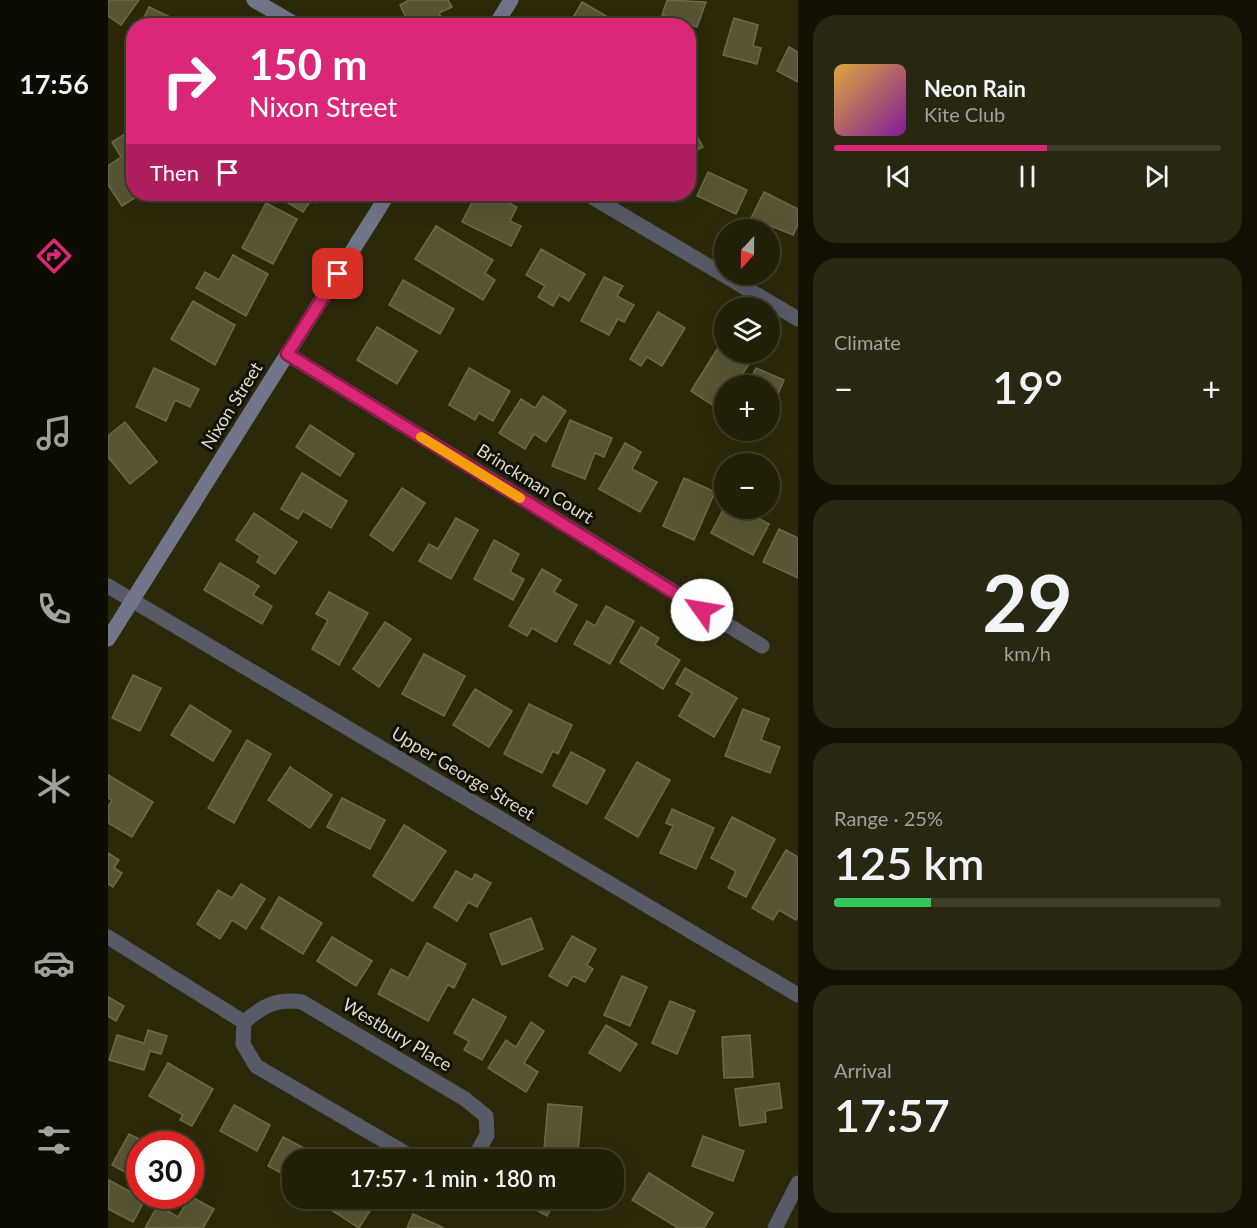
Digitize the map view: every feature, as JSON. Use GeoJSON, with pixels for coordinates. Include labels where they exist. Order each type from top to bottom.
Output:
{"type":"FeatureCollection","features":[{"type":"Feature","properties":{"kind":"street"},"geometry":{"type":"LineString","coordinates":[[254,0],[284,18]]}},
{"type":"Feature","properties":{"kind":"street"},"geometry":{"type":"LineString","coordinates":[[500,18],[511,0]]}},
{"type":"Feature","properties":{"kind":"street","name":"Nixon Street"},"geometry":{"type":"LineString","coordinates":[[108,639],[384,201]]}},
{"type":"Feature","properties":{"kind":"street"},"geometry":{"type":"LineString","coordinates":[[599,201],[798,319]]}},
{"type":"Feature","properties":{"kind":"street","name":"Brinckman Court"},"geometry":{"type":"LineString","coordinates":[[287,354],[762,646]]}},
{"type":"Feature","properties":{"kind":"street","name":"Upper George Street"},"geometry":{"type":"LineString","coordinates":[[108,586],[798,995]]}},
{"type":"Feature","properties":{"kind":"street"},"geometry":{"type":"LineString","coordinates":[[108,937],[243,1022],[243,1044],[256,1066],[398,1149]]}},
{"type":"Feature","properties":{"kind":"street","name":"Westbury Place"},"geometry":{"type":"LineString","coordinates":[[243,1022],[263,1006],[284,999],[302,1002],[445,1086],[486,1116],[487,1135],[479,1149]]}},
{"type":"Feature","properties":{"kind":"street"},"geometry":{"type":"LineString","coordinates":[[775,1228],[798,1183]]}},
{"type":"Feature","properties":{"kind":"building"},"geometry":{"type":"Polygon","coordinates":[[[108,0],[139,0],[121,25],[108,16],[108,0]]]}},
{"type":"Feature","properties":{"kind":"building"},"geometry":{"type":"Polygon","coordinates":[[[409,0],[448,0],[452,7],[439,13],[441,18],[406,18],[400,5],[409,0]]]}},
{"type":"Feature","properties":{"kind":"building"},"geometry":{"type":"Polygon","coordinates":[[[667,0],[706,2],[697,27],[696,18],[671,18],[662,15],[667,0]]]}},
{"type":"Feature","properties":{"kind":"building"},"geometry":{"type":"Polygon","coordinates":[[[582,2],[608,17],[607,18],[573,18],[582,2]]]}},
{"type":"Feature","properties":{"kind":"building"},"geometry":{"type":"Polygon","coordinates":[[[149,7],[172,18],[144,18],[149,7]]]}},
{"type":"Feature","properties":{"kind":"building"},"geometry":{"type":"Polygon","coordinates":[[[734,18],[758,25],[753,46],[761,48],[757,64],[723,55],[734,18]]]}},
{"type":"Feature","properties":{"kind":"building"},"geometry":{"type":"Polygon","coordinates":[[[789,47],[798,52],[798,82],[777,71],[789,47]]]}},
{"type":"Feature","properties":{"kind":"building"},"geometry":{"type":"Polygon","coordinates":[[[126,133],[126,201],[130,201],[122,206],[108,185],[108,166],[121,157],[112,142],[126,133]]]}},
{"type":"Feature","properties":{"kind":"building"},"geometry":{"type":"Polygon","coordinates":[[[696,134],[703,147],[696,151],[696,134]]]}},
{"type":"Feature","properties":{"kind":"building"},"geometry":{"type":"Polygon","coordinates":[[[708,172],[747,190],[736,214],[697,196],[708,172]]]}},
{"type":"Feature","properties":{"kind":"building"},"geometry":{"type":"Polygon","coordinates":[[[764,192],[798,209],[798,225],[793,235],[780,230],[780,219],[751,218],[764,192]]]}},
{"type":"Feature","properties":{"kind":"building"},"geometry":{"type":"Polygon","coordinates":[[[285,201],[310,201],[303,212],[285,201]]]}},
{"type":"Feature","properties":{"kind":"building"},"geometry":{"type":"Polygon","coordinates":[[[472,201],[505,201],[517,207],[510,221],[521,226],[511,246],[462,222],[472,201]]]}},
{"type":"Feature","properties":{"kind":"building"},"geometry":{"type":"Polygon","coordinates":[[[266,203],[297,219],[273,264],[242,248],[266,203]]]}},
{"type":"Feature","properties":{"kind":"building"},"geometry":{"type":"Polygon","coordinates":[[[436,226],[493,260],[485,273],[495,280],[483,300],[415,259],[436,226]]]}},
{"type":"Feature","properties":{"kind":"building"},"geometry":{"type":"Polygon","coordinates":[[[541,249],[585,274],[569,301],[559,295],[553,306],[538,297],[545,286],[526,275],[541,249]]]}},
{"type":"Feature","properties":{"kind":"building"},"geometry":{"type":"Polygon","coordinates":[[[233,255],[268,274],[246,316],[196,288],[205,272],[219,280],[233,255]]]}},
{"type":"Feature","properties":{"kind":"building"},"geometry":{"type":"Polygon","coordinates":[[[604,277],[623,286],[617,296],[634,305],[624,322],[618,319],[609,335],[581,321],[604,277]]]}},
{"type":"Feature","properties":{"kind":"building"},"geometry":{"type":"Polygon","coordinates":[[[403,280],[454,309],[440,334],[389,305],[403,280]]]}},
{"type":"Feature","properties":{"kind":"building"},"geometry":{"type":"Polygon","coordinates":[[[193,301],[235,325],[215,365],[171,339],[193,301]]]}},
{"type":"Feature","properties":{"kind":"building"},"geometry":{"type":"Polygon","coordinates":[[[658,312],[685,328],[662,366],[647,357],[641,366],[630,359],[658,312]]]}},
{"type":"Feature","properties":{"kind":"building"},"geometry":{"type":"Polygon","coordinates":[[[377,327],[417,351],[397,384],[357,360],[377,327]]]}},
{"type":"Feature","properties":{"kind":"building"},"geometry":{"type":"Polygon","coordinates":[[[714,354],[714,363],[749,364],[742,375],[714,375],[714,406],[691,391],[714,354]]]}},
{"type":"Feature","properties":{"kind":"building"},"geometry":{"type":"Polygon","coordinates":[[[154,368],[199,389],[190,407],[175,400],[166,421],[136,407],[154,368]]]}},
{"type":"Feature","properties":{"kind":"building"},"geometry":{"type":"Polygon","coordinates":[[[469,368],[510,391],[493,421],[479,413],[475,420],[449,405],[469,368]]]}},
{"type":"Feature","properties":{"kind":"building"},"geometry":{"type":"Polygon","coordinates":[[[756,368],[772,375],[753,375],[756,368]]]}},
{"type":"Feature","properties":{"kind":"building"},"geometry":{"type":"Polygon","coordinates":[[[543,396],[566,411],[546,442],[534,434],[525,449],[499,433],[521,399],[535,408],[543,396]]]}},
{"type":"Feature","properties":{"kind":"building"},"geometry":{"type":"Polygon","coordinates":[[[570,420],[612,438],[604,457],[595,453],[585,479],[552,466],[570,420]]]}},
{"type":"Feature","properties":{"kind":"building"},"geometry":{"type":"Polygon","coordinates":[[[125,422],[157,462],[130,484],[108,457],[108,436],[125,422]]]}},
{"type":"Feature","properties":{"kind":"building"},"geometry":{"type":"Polygon","coordinates":[[[310,425],[354,454],[340,476],[296,447],[310,425]]]}},
{"type":"Feature","properties":{"kind":"building"},"geometry":{"type":"Polygon","coordinates":[[[625,443],[641,452],[632,469],[657,482],[640,512],[599,489],[625,443]]]}},
{"type":"Feature","properties":{"kind":"building"},"geometry":{"type":"Polygon","coordinates":[[[302,473],[347,501],[331,528],[303,511],[298,519],[281,509],[302,473]]]}},
{"type":"Feature","properties":{"kind":"building"},"geometry":{"type":"Polygon","coordinates":[[[684,478],[714,492],[694,540],[663,526],[684,478]]]}},
{"type":"Feature","properties":{"kind":"building"},"geometry":{"type":"Polygon","coordinates":[[[402,488],[425,503],[393,551],[370,535],[402,488]]]}},
{"type":"Feature","properties":{"kind":"building"},"geometry":{"type":"Polygon","coordinates":[[[254,513],[297,542],[275,574],[257,562],[260,556],[236,540],[254,513]]]}},
{"type":"Feature","properties":{"kind":"building"},"geometry":{"type":"Polygon","coordinates":[[[456,518],[478,530],[451,579],[419,561],[429,544],[438,549],[456,518]]]}},
{"type":"Feature","properties":{"kind":"building"},"geometry":{"type":"Polygon","coordinates":[[[718,519],[760,519],[769,524],[753,555],[711,533],[718,519]]]}},
{"type":"Feature","properties":{"kind":"building"},"geometry":{"type":"Polygon","coordinates":[[[779,529],[798,538],[798,578],[763,562],[779,529]]]}},
{"type":"Feature","properties":{"kind":"building"},"geometry":{"type":"Polygon","coordinates":[[[494,540],[519,554],[510,572],[524,579],[513,600],[474,579],[494,540]]]}},
{"type":"Feature","properties":{"kind":"building"},"geometry":{"type":"Polygon","coordinates":[[[220,563],[259,586],[253,595],[272,606],[262,624],[204,590],[220,563]]]}},
{"type":"Feature","properties":{"kind":"building"},"geometry":{"type":"Polygon","coordinates":[[[542,569],[561,580],[554,592],[577,605],[556,642],[532,628],[527,636],[509,626],[542,569]]]}},
{"type":"Feature","properties":{"kind":"building"},"geometry":{"type":"Polygon","coordinates":[[[329,592],[368,613],[339,665],[312,649],[328,620],[316,614],[329,592]]]}},
{"type":"Feature","properties":{"kind":"building"},"geometry":{"type":"Polygon","coordinates":[[[606,606],[634,621],[610,664],[574,644],[587,621],[595,626],[606,606]]]}},
{"type":"Feature","properties":{"kind":"building"},"geometry":{"type":"Polygon","coordinates":[[[385,622],[411,639],[379,687],[353,669],[385,622]]]}},
{"type":"Feature","properties":{"kind":"building"},"geometry":{"type":"Polygon","coordinates":[[[641,627],[659,638],[655,645],[680,660],[663,689],[620,662],[641,627]]]}},
{"type":"Feature","properties":{"kind":"building"},"geometry":{"type":"Polygon","coordinates":[[[424,654],[465,676],[444,716],[402,694],[424,654]]]}},
{"type":"Feature","properties":{"kind":"building"},"geometry":{"type":"Polygon","coordinates":[[[685,668],[737,698],[714,737],[679,716],[692,693],[676,684],[685,668]]]}},
{"type":"Feature","properties":{"kind":"building"},"geometry":{"type":"Polygon","coordinates":[[[133,675],[161,688],[140,731],[112,718],[133,675]]]}},
{"type":"Feature","properties":{"kind":"building"},"geometry":{"type":"Polygon","coordinates":[[[475,689],[512,711],[489,747],[453,725],[475,689]]]}},
{"type":"Feature","properties":{"kind":"building"},"geometry":{"type":"Polygon","coordinates":[[[529,704],[572,725],[558,754],[553,751],[542,773],[504,754],[529,704]]]}},
{"type":"Feature","properties":{"kind":"building"},"geometry":{"type":"Polygon","coordinates":[[[190,705],[231,731],[213,761],[171,735],[190,705]]]}},
{"type":"Feature","properties":{"kind":"building"},"geometry":{"type":"Polygon","coordinates":[[[743,709],[769,719],[761,740],[780,747],[770,773],[725,756],[743,709]]]}},
{"type":"Feature","properties":{"kind":"building"},"geometry":{"type":"Polygon","coordinates":[[[247,740],[271,754],[234,823],[208,808],[247,740]]]}},
{"type":"Feature","properties":{"kind":"building"},"geometry":{"type":"Polygon","coordinates":[[[571,752],[605,770],[587,804],[553,786],[571,752]]]}},
{"type":"Feature","properties":{"kind":"building"},"geometry":{"type":"Polygon","coordinates":[[[637,762],[670,780],[638,837],[605,818],[637,762]]]}},
{"type":"Feature","properties":{"kind":"building"},"geometry":{"type":"Polygon","coordinates":[[[290,767],[332,795],[310,828],[268,800],[290,767]]]}},
{"type":"Feature","properties":{"kind":"building"},"geometry":{"type":"Polygon","coordinates":[[[108,775],[153,802],[132,837],[108,823],[108,807],[112,800],[108,798],[108,775]]]}},
{"type":"Feature","properties":{"kind":"building"},"geometry":{"type":"Polygon","coordinates":[[[342,798],[385,820],[370,849],[327,827],[342,798]]]}},
{"type":"Feature","properties":{"kind":"building"},"geometry":{"type":"Polygon","coordinates":[[[672,809],[714,828],[696,869],[660,853],[673,826],[666,823],[672,809]]]}},
{"type":"Feature","properties":{"kind":"building"},"geometry":{"type":"Polygon","coordinates":[[[732,817],[775,839],[746,897],[728,888],[736,871],[711,858],[732,817]]]}},
{"type":"Feature","properties":{"kind":"building"},"geometry":{"type":"Polygon","coordinates":[[[404,825],[446,851],[413,901],[373,876],[404,825]]]}},
{"type":"Feature","properties":{"kind":"building"},"geometry":{"type":"Polygon","coordinates":[[[786,850],[798,857],[798,917],[796,920],[779,910],[773,920],[752,908],[786,850]]]}},
{"type":"Feature","properties":{"kind":"building"},"geometry":{"type":"Polygon","coordinates":[[[108,853],[119,860],[114,868],[122,873],[113,887],[108,884],[108,853]]]}},
{"type":"Feature","properties":{"kind":"building"},"geometry":{"type":"Polygon","coordinates":[[[456,871],[472,880],[475,874],[491,883],[477,907],[468,902],[457,921],[434,907],[456,871]]]}},
{"type":"Feature","properties":{"kind":"building"},"geometry":{"type":"Polygon","coordinates":[[[241,884],[265,899],[246,929],[232,920],[220,939],[197,924],[218,890],[232,898],[241,884]]]}},
{"type":"Feature","properties":{"kind":"building"},"geometry":{"type":"Polygon","coordinates":[[[279,897],[322,923],[303,954],[261,928],[279,897]]]}},
{"type":"Feature","properties":{"kind":"building"},"geometry":{"type":"Polygon","coordinates":[[[531,918],[543,949],[502,965],[490,934],[531,918]]]}},
{"type":"Feature","properties":{"kind":"building"},"geometry":{"type":"Polygon","coordinates":[[[572,936],[596,949],[587,965],[593,969],[585,982],[573,976],[567,986],[549,976],[572,936]]]}},
{"type":"Feature","properties":{"kind":"building"},"geometry":{"type":"Polygon","coordinates":[[[332,937],[372,961],[356,986],[317,961],[332,937]]]}},
{"type":"Feature","properties":{"kind":"building"},"geometry":{"type":"Polygon","coordinates":[[[427,943],[466,964],[454,988],[448,985],[428,1021],[378,994],[391,969],[408,978],[427,943]]]}},
{"type":"Feature","properties":{"kind":"building"},"geometry":{"type":"Polygon","coordinates":[[[622,976],[647,987],[630,1026],[604,1015],[622,976]]]}},
{"type":"Feature","properties":{"kind":"building"},"geometry":{"type":"Polygon","coordinates":[[[108,997],[124,1006],[116,1021],[108,1016],[108,997]]]}},
{"type":"Feature","properties":{"kind":"building"},"geometry":{"type":"Polygon","coordinates":[[[473,999],[506,1017],[482,1060],[464,1050],[469,1041],[454,1033],[473,999]]]}},
{"type":"Feature","properties":{"kind":"building"},"geometry":{"type":"Polygon","coordinates":[[[670,1001],[695,1011],[677,1054],[652,1043],[670,1001]]]}},
{"type":"Feature","properties":{"kind":"building"},"geometry":{"type":"Polygon","coordinates":[[[531,1022],[544,1031],[524,1063],[538,1072],[526,1092],[488,1068],[506,1040],[516,1047],[531,1022]]]}},
{"type":"Feature","properties":{"kind":"building"},"geometry":{"type":"Polygon","coordinates":[[[606,1025],[637,1044],[620,1071],[589,1053],[606,1025]]]}},
{"type":"Feature","properties":{"kind":"building"},"geometry":{"type":"Polygon","coordinates":[[[148,1030],[167,1036],[161,1054],[150,1051],[144,1070],[109,1060],[117,1035],[144,1043],[148,1030]]]}},
{"type":"Feature","properties":{"kind":"building"},"geometry":{"type":"Polygon","coordinates":[[[750,1035],[753,1077],[724,1078],[722,1037],[750,1035]]]}},
{"type":"Feature","properties":{"kind":"building"},"geometry":{"type":"Polygon","coordinates":[[[168,1063],[213,1089],[192,1126],[180,1120],[183,1115],[149,1096],[168,1063]]]}},
{"type":"Feature","properties":{"kind":"building"},"geometry":{"type":"Polygon","coordinates":[[[779,1083],[782,1108],[765,1111],[766,1122],[740,1126],[735,1089],[779,1083]]]}},
{"type":"Feature","properties":{"kind":"building"},"geometry":{"type":"Polygon","coordinates":[[[548,1104],[582,1107],[578,1149],[544,1149],[548,1104]]]}},
{"type":"Feature","properties":{"kind":"building"},"geometry":{"type":"Polygon","coordinates":[[[234,1105],[270,1125],[257,1151],[220,1131],[234,1105]]]}},
{"type":"Feature","properties":{"kind":"building"},"geometry":{"type":"Polygon","coordinates":[[[703,1136],[744,1151],[733,1181],[692,1166],[703,1136]]]}},
{"type":"Feature","properties":{"kind":"building"},"geometry":{"type":"Polygon","coordinates":[[[283,1137],[306,1149],[282,1149],[282,1174],[268,1166],[283,1137]]]}},
{"type":"Feature","properties":{"kind":"building"},"geometry":{"type":"Polygon","coordinates":[[[126,1139],[126,1173],[112,1165],[126,1139]]]}},
{"type":"Feature","properties":{"kind":"building"},"geometry":{"type":"Polygon","coordinates":[[[649,1173],[713,1213],[704,1228],[678,1228],[632,1200],[649,1173]]]}},
{"type":"Feature","properties":{"kind":"building"},"geometry":{"type":"Polygon","coordinates":[[[109,1180],[126,1189],[126,1209],[140,1209],[133,1222],[108,1209],[109,1180]]]}},
{"type":"Feature","properties":{"kind":"building"},"geometry":{"type":"Polygon","coordinates":[[[204,1204],[214,1209],[203,1228],[145,1228],[156,1209],[165,1209],[178,1217],[183,1209],[204,1209],[204,1204]]]}},
{"type":"Feature","properties":{"kind":"building"},"geometry":{"type":"Polygon","coordinates":[[[330,1209],[371,1209],[359,1228],[330,1209]]]}},
{"type":"Feature","properties":{"kind":"building"},"geometry":{"type":"Polygon","coordinates":[[[534,1209],[550,1209],[547,1216],[534,1209]]]}},
{"type":"Feature","properties":{"kind":"building"},"geometry":{"type":"Polygon","coordinates":[[[413,1214],[444,1228],[407,1228],[413,1214]]]}},
{"type":"Feature","properties":{"kind":"slow traffic"},"geometry":{"type":"LineString","coordinates":[[421,437],[520,498]]}},
{"type":"Feature","properties":{"kind":"route"},"geometry":{"type":"LineString","coordinates":[[338,274],[287,354],[702,610]]}}]}
